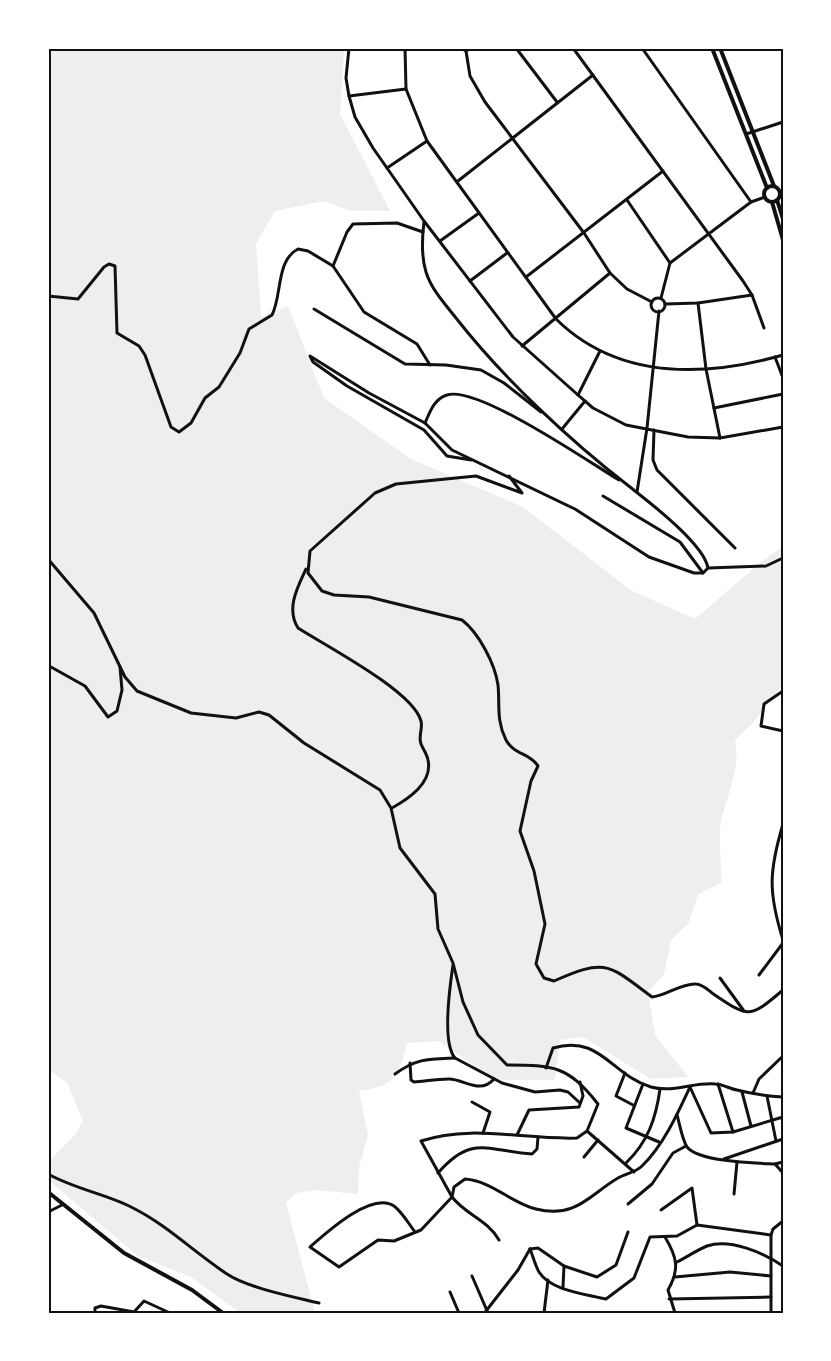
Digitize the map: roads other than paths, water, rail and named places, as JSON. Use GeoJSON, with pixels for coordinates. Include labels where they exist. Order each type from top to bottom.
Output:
{"type":"FeatureCollection","features":[{"type":"Feature","properties":{"kind":"street"},"geometry":{"type":"LineString","coordinates":[[349,48],[346,78],[349,96],[363,133],[424,221],[522,346],[578,395],[626,425],[688,437],[720,438],[783,427]]}},
{"type":"Feature","properties":{"kind":"street"},"geometry":{"type":"LineString","coordinates":[[405,48],[406,89],[427,141],[556,319],[568,330],[613,358],[652,368],[722,369],[783,355]]}},
{"type":"Feature","properties":{"kind":"street"},"geometry":{"type":"LineString","coordinates":[[461,48],[466,51]]}},
{"type":"Feature","properties":{"kind":"street"},"geometry":{"type":"LineString","coordinates":[[466,51],[471,48]]}},
{"type":"Feature","properties":{"kind":"street"},"geometry":{"type":"LineString","coordinates":[[516,48],[557,102]]}},
{"type":"Feature","properties":{"kind":"street"},"geometry":{"type":"LineString","coordinates":[[573,48],[752,295],[764,328]]}},
{"type":"Feature","properties":{"kind":"street"},"geometry":{"type":"LineString","coordinates":[[642,48],[751,202]]}},
{"type":"Feature","properties":{"kind":"street"},"geometry":{"type":"LineString","coordinates":[[712,48],[767,188],[765,197]]}},
{"type":"Feature","properties":{"kind":"street"},"geometry":{"type":"LineString","coordinates":[[720,48],[774,186],[782,192],[777,200],[772,202]]}},
{"type":"Feature","properties":{"kind":"street"},"geometry":{"type":"LineString","coordinates":[[466,51],[467,68],[476,89],[584,233],[610,273],[627,289],[652,302],[654,310],[659,311]]}},
{"type":"Feature","properties":{"kind":"street"},"geometry":{"type":"LineString","coordinates":[[457,182],[593,75]]}},
{"type":"Feature","properties":{"kind":"street"},"geometry":{"type":"LineString","coordinates":[[349,96],[406,89]]}},
{"type":"Feature","properties":{"kind":"street"},"geometry":{"type":"LineString","coordinates":[[746,134],[783,122]]}},
{"type":"Feature","properties":{"kind":"street"},"geometry":{"type":"LineString","coordinates":[[387,168],[427,141]]}},
{"type":"Feature","properties":{"kind":"street"},"geometry":{"type":"LineString","coordinates":[[526,277],[663,171]]}},
{"type":"Feature","properties":{"kind":"street"},"geometry":{"type":"LineString","coordinates":[[767,188],[774,186]]}},
{"type":"Feature","properties":{"kind":"street"},"geometry":{"type":"LineString","coordinates":[[665,304],[661,298],[670,263],[751,202],[765,197]]}},
{"type":"Feature","properties":{"kind":"street"},"geometry":{"type":"LineString","coordinates":[[765,197],[772,202],[783,240]]}},
{"type":"Feature","properties":{"kind":"street"},"geometry":{"type":"LineString","coordinates":[[627,200],[670,263]]}},
{"type":"Feature","properties":{"kind":"street"},"geometry":{"type":"LineString","coordinates":[[777,200],[783,219]]}},
{"type":"Feature","properties":{"kind":"street"},"geometry":{"type":"LineString","coordinates":[[440,242],[479,213]]}},
{"type":"Feature","properties":{"kind":"street"},"geometry":{"type":"LineString","coordinates":[[424,221],[424,263],[438,293],[466,331],[545,415]]}},
{"type":"Feature","properties":{"kind":"street"},"geometry":{"type":"LineString","coordinates":[[333,266],[347,232],[353,224],[397,224],[423,232]]}},
{"type":"Feature","properties":{"kind":"street"},"geometry":{"type":"LineString","coordinates":[[48,296],[78,299],[104,267],[109,264],[115,266],[117,333],[139,346],[145,355],[171,427],[179,432],[191,423],[205,398],[219,387],[240,353],[249,329],[272,315],[283,272],[291,253],[302,249],[333,266],[364,312],[417,344],[430,364]]}},
{"type":"Feature","properties":{"kind":"street"},"geometry":{"type":"LineString","coordinates":[[470,281],[507,252]]}},
{"type":"Feature","properties":{"kind":"street"},"geometry":{"type":"LineString","coordinates":[[522,346],[610,273]]}},
{"type":"Feature","properties":{"kind":"street"},"geometry":{"type":"LineString","coordinates":[[637,492],[659,311],[665,304],[698,303],[752,295]]}},
{"type":"Feature","properties":{"kind":"street"},"geometry":{"type":"LineString","coordinates":[[652,302],[661,298]]}},
{"type":"Feature","properties":{"kind":"street"},"geometry":{"type":"LineString","coordinates":[[698,303],[706,369],[720,438]]}},
{"type":"Feature","properties":{"kind":"street"},"geometry":{"type":"LineString","coordinates":[[314,309],[395,360],[409,365],[430,364],[481,370],[504,383],[545,415],[628,486]]}},
{"type":"Feature","properties":{"kind":"street"},"geometry":{"type":"LineString","coordinates":[[578,395],[600,351]]}},
{"type":"Feature","properties":{"kind":"street"},"geometry":{"type":"LineString","coordinates":[[471,460],[447,456],[424,430],[340,382],[313,362],[310,356],[369,393],[425,423],[446,446],[575,508],[650,557],[694,573],[703,573],[708,568],[766,566],[783,558]]}},
{"type":"Feature","properties":{"kind":"street"},"geometry":{"type":"LineString","coordinates":[[776,357],[783,378]]}},
{"type":"Feature","properties":{"kind":"street"},"geometry":{"type":"LineString","coordinates":[[425,423],[435,403],[443,396],[454,393],[471,396],[531,426],[637,492],[673,522],[705,557],[708,568]]}},
{"type":"Feature","properties":{"kind":"street"},"geometry":{"type":"LineString","coordinates":[[714,408],[783,394]]}},
{"type":"Feature","properties":{"kind":"street"},"geometry":{"type":"LineString","coordinates":[[562,429],[585,401]]}},
{"type":"Feature","properties":{"kind":"street"},"geometry":{"type":"LineString","coordinates":[[654,430],[653,460],[657,470],[735,548]]}},
{"type":"Feature","properties":{"kind":"street"},"geometry":{"type":"LineString","coordinates":[[392,808],[412,796],[428,770],[429,761],[419,736],[422,723],[413,707],[384,681],[298,628],[292,614],[295,592],[306,569],[310,551],[375,493],[396,484],[477,476],[522,494],[509,476]]}},
{"type":"Feature","properties":{"kind":"street"},"geometry":{"type":"LineString","coordinates":[[603,496],[680,543],[703,573]]}},
{"type":"Feature","properties":{"kind":"street"},"geometry":{"type":"LineString","coordinates":[[48,559],[94,613],[120,665],[137,691],[191,713],[236,718],[259,712],[269,715],[304,743],[380,790],[392,808],[400,848],[435,894],[438,929],[453,963],[463,1002],[478,1035],[507,1065],[558,1069],[579,1080],[598,1104],[587,1131],[577,1138],[454,1132],[420,1141],[458,1205],[487,1224],[499,1240]]}},
{"type":"Feature","properties":{"kind":"street"},"geometry":{"type":"LineString","coordinates":[[306,569],[317,586],[334,595],[369,597],[462,620],[486,652],[498,684],[497,708],[506,740],[512,750],[531,758],[538,766],[531,781],[520,831],[534,871],[545,924],[536,964],[544,978],[554,981],[578,970],[600,965],[617,971],[652,997],[690,984],[699,984],[745,1012],[760,1009],[783,990]]}},
{"type":"Feature","properties":{"kind":"street"},"geometry":{"type":"LineString","coordinates":[[51,667],[85,686],[108,717],[117,711],[122,690],[120,665]]}},
{"type":"Feature","properties":{"kind":"street"},"geometry":{"type":"LineString","coordinates":[[783,691],[764,704],[761,726],[783,731]]}},
{"type":"Feature","properties":{"kind":"street"},"geometry":{"type":"LineString","coordinates":[[759,975],[783,941],[774,912],[770,880],[773,858],[783,824]]}},
{"type":"Feature","properties":{"kind":"street"},"geometry":{"type":"LineString","coordinates":[[453,963],[448,1029],[452,1054],[455,1058],[494,1079],[535,1092],[560,1090],[568,1092],[580,1103]]}},
{"type":"Feature","properties":{"kind":"street"},"geometry":{"type":"LineString","coordinates":[[720,978],[745,1012]]}},
{"type":"Feature","properties":{"kind":"street"},"geometry":{"type":"LineString","coordinates":[[546,1068],[553,1048],[570,1043],[594,1049],[643,1084],[660,1089],[718,1084],[742,1092],[783,1097]]}},
{"type":"Feature","properties":{"kind":"street"},"geometry":{"type":"LineString","coordinates":[[753,1094],[759,1079],[780,1062],[783,1056]]}},
{"type":"Feature","properties":{"kind":"street"},"geometry":{"type":"LineString","coordinates":[[395,1074],[410,1063],[423,1059],[455,1058]]}},
{"type":"Feature","properties":{"kind":"street"},"geometry":{"type":"LineString","coordinates":[[410,1063],[410,1078],[414,1082],[452,1078],[475,1086],[491,1083],[494,1079]]}},
{"type":"Feature","properties":{"kind":"street"},"geometry":{"type":"LineString","coordinates":[[625,1073],[616,1096],[633,1106]]}},
{"type":"Feature","properties":{"kind":"street"},"geometry":{"type":"LineString","coordinates":[[517,1135],[529,1110],[555,1106],[569,1109],[579,1107],[583,1096],[579,1080]]}},
{"type":"Feature","properties":{"kind":"street"},"geometry":{"type":"LineString","coordinates":[[643,1084],[626,1128],[659,1142]]}},
{"type":"Feature","properties":{"kind":"street"},"geometry":{"type":"LineString","coordinates":[[718,1084],[733,1132]]}},
{"type":"Feature","properties":{"kind":"street"},"geometry":{"type":"LineString","coordinates":[[415,1232],[395,1207],[383,1202],[365,1206],[310,1247],[339,1267],[378,1240],[394,1241],[415,1232],[431,1221],[452,1197],[454,1187],[459,1182],[474,1180],[539,1210],[566,1210],[580,1207],[619,1177],[634,1172],[644,1164],[677,1115],[690,1087]]}},
{"type":"Feature","properties":{"kind":"street"},"geometry":{"type":"LineString","coordinates":[[690,1087],[711,1133],[733,1132],[783,1117]]}},
{"type":"Feature","properties":{"kind":"street"},"geometry":{"type":"LineString","coordinates":[[626,1163],[647,1137],[653,1124],[660,1089]]}},
{"type":"Feature","properties":{"kind":"street"},"geometry":{"type":"LineString","coordinates":[[742,1092],[751,1126]]}},
{"type":"Feature","properties":{"kind":"street"},"geometry":{"type":"LineString","coordinates":[[767,1096],[776,1141]]}},
{"type":"Feature","properties":{"kind":"street"},"geometry":{"type":"LineString","coordinates":[[472,1102],[490,1112],[483,1133]]}},
{"type":"Feature","properties":{"kind":"street"},"geometry":{"type":"LineString","coordinates":[[677,1115],[686,1146],[692,1151],[737,1162],[782,1163]]}},
{"type":"Feature","properties":{"kind":"street"},"geometry":{"type":"LineString","coordinates":[[587,1131],[634,1172]]}},
{"type":"Feature","properties":{"kind":"street"},"geometry":{"type":"LineString","coordinates":[[438,1173],[453,1156],[469,1149],[480,1147],[532,1154],[537,1149],[538,1137]]}},
{"type":"Feature","properties":{"kind":"street"},"geometry":{"type":"LineString","coordinates":[[723,1160],[783,1139]]}},
{"type":"Feature","properties":{"kind":"street"},"geometry":{"type":"LineString","coordinates":[[584,1157],[598,1140]]}},
{"type":"Feature","properties":{"kind":"street"},"geometry":{"type":"LineString","coordinates":[[628,1204],[652,1184],[673,1153],[686,1146]]}},
{"type":"Feature","properties":{"kind":"street"},"geometry":{"type":"LineString","coordinates":[[734,1194],[737,1162]]}},
{"type":"Feature","properties":{"kind":"street"},"geometry":{"type":"LineString","coordinates":[[775,1164],[783,1173]]}},
{"type":"Feature","properties":{"kind":"street"},"geometry":{"type":"LineString","coordinates":[[48,1174],[72,1187],[133,1207],[203,1254],[228,1275],[274,1292],[319,1303]]}},
{"type":"Feature","properties":{"kind":"street"},"geometry":{"type":"LineString","coordinates":[[661,1210],[692,1188],[697,1225]]}},
{"type":"Feature","properties":{"kind":"street"},"geometry":{"type":"LineString","coordinates":[[49,1194],[124,1253],[192,1290],[223,1313]]}},
{"type":"Feature","properties":{"kind":"street"},"geometry":{"type":"LineString","coordinates":[[48,1212],[62,1204]]}},
{"type":"Feature","properties":{"kind":"street"},"geometry":{"type":"LineString","coordinates":[[771,1313],[771,1235],[772,1229],[783,1221]]}},
{"type":"Feature","properties":{"kind":"street"},"geometry":{"type":"LineString","coordinates":[[530,1249],[540,1274],[548,1280],[563,1288],[606,1299],[634,1278],[650,1237],[677,1236],[697,1225],[771,1235]]}},
{"type":"Feature","properties":{"kind":"street"},"geometry":{"type":"LineString","coordinates":[[530,1249],[538,1248],[564,1266],[597,1277],[616,1264],[628,1232]]}},
{"type":"Feature","properties":{"kind":"street"},"geometry":{"type":"LineString","coordinates":[[664,1236],[677,1262],[675,1277],[668,1290],[675,1313]]}},
{"type":"Feature","properties":{"kind":"street"},"geometry":{"type":"LineString","coordinates":[[677,1262],[708,1246],[727,1244],[771,1257],[783,1266]]}},
{"type":"Feature","properties":{"kind":"street"},"geometry":{"type":"LineString","coordinates":[[487,1312],[518,1270],[530,1249]]}},
{"type":"Feature","properties":{"kind":"street"},"geometry":{"type":"LineString","coordinates":[[563,1288],[564,1266]]}},
{"type":"Feature","properties":{"kind":"street"},"geometry":{"type":"LineString","coordinates":[[675,1277],[730,1272],[771,1276]]}},
{"type":"Feature","properties":{"kind":"street"},"geometry":{"type":"LineString","coordinates":[[472,1276],[487,1312]]}},
{"type":"Feature","properties":{"kind":"street"},"geometry":{"type":"LineString","coordinates":[[544,1313],[548,1280]]}},
{"type":"Feature","properties":{"kind":"street"},"geometry":{"type":"LineString","coordinates":[[450,1292],[459,1313]]}},
{"type":"Feature","properties":{"kind":"street"},"geometry":{"type":"LineString","coordinates":[[669,1299],[771,1297]]}},
{"type":"Feature","properties":{"kind":"street"},"geometry":{"type":"LineString","coordinates":[[95,1313],[95,1308],[101,1306],[134,1312],[144,1301],[170,1313]]}}]}
